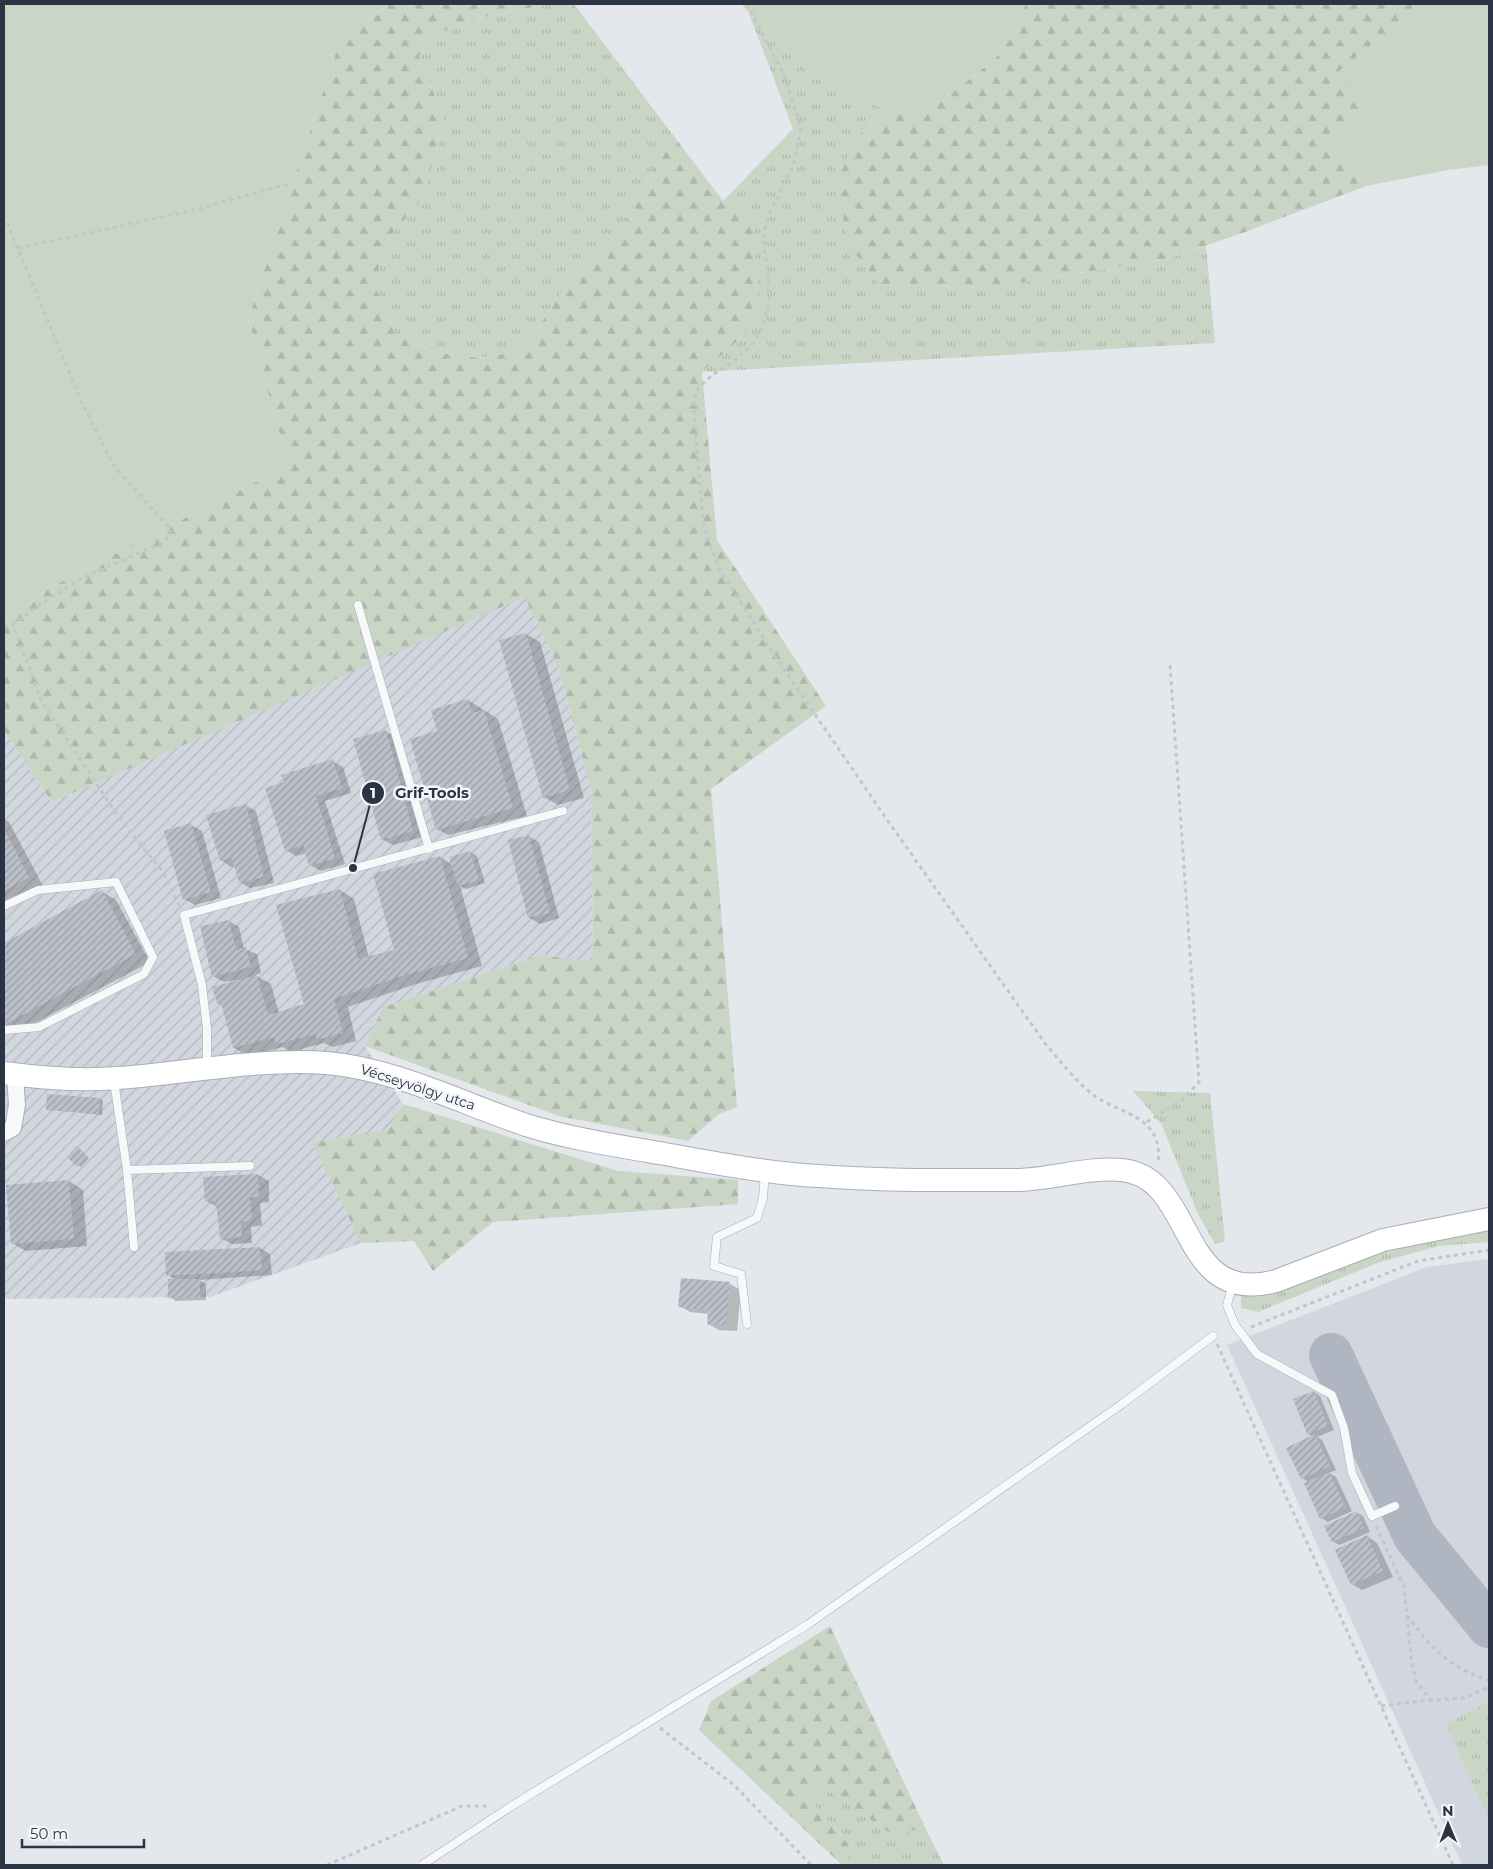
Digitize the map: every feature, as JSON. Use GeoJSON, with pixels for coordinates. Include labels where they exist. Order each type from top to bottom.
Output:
{"type":"FeatureCollection","features":[{"type":"Feature","properties":{"kind":"main road","name":"Vécseyvölgy utca"},"geometry":{"type":"LineString","coordinates":[[9,1074],[114,1079],[278,1064],[324,1063],[361,1067],[567,1137],[765,1170],[817,1176],[958,1180],[1034,1180],[1119,1170],[1135,1172],[1156,1186],[1174,1210],[1211,1270],[1226,1282],[1233,1283]]}},
{"type":"Feature","properties":{"kind":"main road"},"geometry":{"type":"LineString","coordinates":[[1233,1283],[1240,1286],[1260,1285],[1383,1240],[1489,1219]]}},
{"type":"Feature","properties":{"kind":"street"},"geometry":{"type":"LineString","coordinates":[[4,1133],[13,1128],[18,1105],[9,1074]]}},
{"type":"Feature","properties":{"kind":"lane"},"geometry":{"type":"LineString","coordinates":[[358,605],[429,849]]}},
{"type":"Feature","properties":{"kind":"lane"},"geometry":{"type":"LineString","coordinates":[[207,1070],[207,1029],[202,985],[184,915],[563,811]]}},
{"type":"Feature","properties":{"kind":"lane"},"geometry":{"type":"LineString","coordinates":[[4,906],[38,890],[116,882],[153,957],[144,974],[39,1027],[4,1030]]}},
{"type":"Feature","properties":{"kind":"lane"},"geometry":{"type":"LineString","coordinates":[[114,1079],[127,1170],[134,1247]]}},
{"type":"Feature","properties":{"kind":"lane"},"geometry":{"type":"LineString","coordinates":[[127,1170],[250,1166]]}},
{"type":"Feature","properties":{"kind":"lane"},"geometry":{"type":"LineString","coordinates":[[747,1324],[740,1274],[714,1266],[717,1237],[757,1218],[763,1198],[765,1170]]}},
{"type":"Feature","properties":{"kind":"lane"},"geometry":{"type":"LineString","coordinates":[[1233,1283],[1227,1305],[1238,1329],[1257,1354],[1332,1395],[1344,1428],[1352,1473],[1372,1516],[1395,1506]]}},
{"type":"Feature","properties":{"kind":"lane"},"geometry":{"type":"LineString","coordinates":[[422,1865],[510,1807],[807,1625],[1114,1410],[1213,1336]]}},
{"type":"Feature","properties":{"kind":"path"},"geometry":{"type":"LineString","coordinates":[[746,4],[784,75],[801,127],[794,167],[771,210],[765,228],[764,248],[768,269],[769,302],[763,326],[754,343],[734,361],[711,376],[698,388],[695,397],[694,415],[703,519],[712,552],[720,570],[771,650],[888,821],[1044,1042],[1069,1072],[1092,1094],[1147,1122],[1157,1142],[1159,1158],[1156,1186]]}},
{"type":"Feature","properties":{"kind":"path"},"geometry":{"type":"LineString","coordinates":[[18,248],[194,210],[288,184]]}},
{"type":"Feature","properties":{"kind":"path"},"geometry":{"type":"LineString","coordinates":[[4,215],[82,402],[114,466],[171,529],[168,537],[159,544],[85,577],[51,597],[13,624],[4,626]]}},
{"type":"Feature","properties":{"kind":"path"},"geometry":{"type":"LineString","coordinates":[[13,624],[41,700],[118,816],[163,872],[184,915]]}},
{"type":"Feature","properties":{"kind":"path"},"geometry":{"type":"LineString","coordinates":[[1147,1122],[1182,1100],[1199,1082],[1170,665]]}},
{"type":"Feature","properties":{"kind":"path"},"geometry":{"type":"LineString","coordinates":[[1238,1329],[1252,1327],[1418,1261],[1489,1250]]}},
{"type":"Feature","properties":{"kind":"path"},"geometry":{"type":"LineString","coordinates":[[1213,1336],[1453,1865]]}},
{"type":"Feature","properties":{"kind":"path"},"geometry":{"type":"LineString","coordinates":[[1372,1516],[1404,1587],[1412,1665],[1417,1683],[1430,1700]]}},
{"type":"Feature","properties":{"kind":"path"},"geometry":{"type":"LineString","coordinates":[[1406,1615],[1430,1647],[1468,1673],[1489,1680]]}},
{"type":"Feature","properties":{"kind":"path"},"geometry":{"type":"LineString","coordinates":[[1381,1706],[1465,1698],[1489,1687]]}},
{"type":"Feature","properties":{"kind":"path"},"geometry":{"type":"LineString","coordinates":[[651,1720],[734,1785],[811,1865]]}},
{"type":"Feature","properties":{"kind":"path"},"geometry":{"type":"LineString","coordinates":[[327,1865],[462,1806],[510,1807]]}},
{"type":"Feature","properties":{"kind":"shaded area"},"geometry":{"type":"Polygon","coordinates":[[[525,596],[560,672],[591,789],[593,962],[541,955],[383,1007],[365,1046],[403,1104],[388,1129],[314,1143],[361,1243],[210,1297],[4,1299],[4,731],[52,802],[525,596]]]}},
{"type":"Feature","properties":{"kind":"shaded area"},"geometry":{"type":"Polygon","coordinates":[[[1489,1259],[1489,1865],[1462,1865],[1227,1345],[1427,1267],[1489,1259]]]}},
{"type":"Feature","properties":{"kind":"green space"},"geometry":{"type":"Polygon","coordinates":[[[4,4],[390,4],[377,15],[343,31],[248,319],[288,465],[49,588],[16,617],[4,619],[4,4]]]}},
{"type":"Feature","properties":{"kind":"green space"},"geometry":{"type":"Polygon","coordinates":[[[390,4],[548,4],[471,20],[436,34],[419,56],[444,119],[433,163],[420,202],[390,236],[374,283],[394,332],[433,352],[478,358],[517,352],[531,341],[554,301],[596,253],[618,234],[657,162],[676,139],[723,201],[752,215],[761,310],[742,337],[702,372],[717,540],[826,706],[711,789],[737,1107],[719,1114],[688,1141],[559,1116],[365,1046],[383,1007],[541,955],[593,962],[591,789],[560,672],[525,597],[52,802],[4,731],[4,619],[16,617],[49,588],[288,465],[248,319],[343,31],[377,15],[390,4]]]}},
{"type":"Feature","properties":{"kind":"green space"},"geometry":{"type":"Polygon","coordinates":[[[548,4],[574,4],[676,139],[657,162],[618,234],[596,253],[554,301],[531,341],[517,352],[478,358],[434,352],[394,332],[374,283],[390,236],[420,202],[433,163],[444,119],[419,56],[436,34],[471,20],[548,4]]]}},
{"type":"Feature","properties":{"kind":"green space"},"geometry":{"type":"Polygon","coordinates":[[[741,4],[1026,4],[996,58],[930,110],[889,111],[812,76],[741,4]]]}},
{"type":"Feature","properties":{"kind":"green space"},"geometry":{"type":"Polygon","coordinates":[[[1026,4],[1415,4],[1398,23],[1368,101],[1327,146],[1366,186],[1248,231],[1167,259],[987,288],[879,284],[847,243],[838,179],[858,135],[889,111],[930,110],[996,58],[1026,4]]]}},
{"type":"Feature","properties":{"kind":"green space"},"geometry":{"type":"Polygon","coordinates":[[[1415,4],[1489,4],[1489,165],[1448,170],[1366,186],[1327,146],[1368,101],[1339,71],[1398,23],[1415,4]]]}},
{"type":"Feature","properties":{"kind":"green space"},"geometry":{"type":"Polygon","coordinates":[[[748,11],[812,76],[889,111],[858,135],[879,284],[987,288],[1167,259],[1206,246],[1215,343],[702,372],[742,337],[752,215],[723,201],[793,129],[748,11]]]}},
{"type":"Feature","properties":{"kind":"green space"},"geometry":{"type":"Polygon","coordinates":[[[1133,1091],[1210,1093],[1225,1241],[1215,1244],[1198,1214],[1161,1123],[1133,1091]]]}},
{"type":"Feature","properties":{"kind":"green space"},"geometry":{"type":"Polygon","coordinates":[[[403,1104],[618,1171],[738,1180],[738,1204],[493,1222],[433,1271],[414,1241],[361,1243],[313,1143],[388,1129],[403,1104]]]}},
{"type":"Feature","properties":{"kind":"green space"},"geometry":{"type":"Polygon","coordinates":[[[1489,1228],[1489,1242],[1439,1246],[1380,1262],[1258,1312],[1241,1308],[1241,1295],[1269,1293],[1363,1255],[1489,1228]]]}},
{"type":"Feature","properties":{"kind":"green space"},"geometry":{"type":"Polygon","coordinates":[[[830,1626],[924,1825],[897,1838],[815,1781],[808,1798],[854,1850],[842,1865],[699,1730],[711,1701],[830,1626]]]}},
{"type":"Feature","properties":{"kind":"green space"},"geometry":{"type":"Polygon","coordinates":[[[1489,1702],[1489,1820],[1446,1724],[1489,1702]]]}},
{"type":"Feature","properties":{"kind":"green space"},"geometry":{"type":"Polygon","coordinates":[[[815,1781],[897,1837],[924,1825],[944,1865],[842,1865],[854,1850],[808,1798],[815,1781]]]}},
{"type":"Feature","properties":{"kind":"building"},"geometry":{"type":"Polygon","coordinates":[[[526,633],[570,790],[543,798],[499,640],[526,633]]]}},
{"type":"Feature","properties":{"kind":"building"},"geometry":{"type":"Polygon","coordinates":[[[468,699],[472,713],[484,710],[513,808],[436,830],[410,739],[437,731],[431,710],[468,699]]]}},
{"type":"Feature","properties":{"kind":"building"},"geometry":{"type":"Polygon","coordinates":[[[386,730],[413,831],[381,840],[353,739],[386,730]]]}},
{"type":"Feature","properties":{"kind":"building"},"geometry":{"type":"Polygon","coordinates":[[[333,759],[342,788],[316,796],[335,858],[309,866],[303,845],[285,851],[265,788],[284,782],[281,775],[333,759]]]}},
{"type":"Feature","properties":{"kind":"building"},"geometry":{"type":"Polygon","coordinates":[[[246,804],[264,877],[239,883],[232,858],[220,861],[206,815],[246,804]]]}},
{"type":"Feature","properties":{"kind":"building"},"geometry":{"type":"Polygon","coordinates":[[[191,823],[211,892],[183,900],[164,831],[191,823]]]}},
{"type":"Feature","properties":{"kind":"building"},"geometry":{"type":"Polygon","coordinates":[[[4,829],[29,877],[4,891],[4,829]]]}},
{"type":"Feature","properties":{"kind":"building"},"geometry":{"type":"Polygon","coordinates":[[[529,835],[550,913],[528,918],[508,840],[529,835]]]}},
{"type":"Feature","properties":{"kind":"building"},"geometry":{"type":"Polygon","coordinates":[[[470,851],[479,880],[458,886],[449,857],[470,851]]]}},
{"type":"Feature","properties":{"kind":"building"},"geometry":{"type":"Polygon","coordinates":[[[440,856],[468,958],[401,976],[334,999],[343,1033],[317,1040],[316,1034],[276,1044],[274,1037],[233,1048],[221,1003],[217,1004],[212,987],[257,975],[268,1015],[304,1004],[276,905],[340,889],[358,959],[394,950],[373,874],[440,856]]]}},
{"type":"Feature","properties":{"kind":"building"},"geometry":{"type":"Polygon","coordinates":[[[102,890],[136,954],[4,1025],[4,943],[102,890]]]}},
{"type":"Feature","properties":{"kind":"building"},"geometry":{"type":"Polygon","coordinates":[[[229,920],[236,950],[246,947],[251,967],[212,977],[200,926],[229,920]]]}},
{"type":"Feature","properties":{"kind":"building"},"geometry":{"type":"Polygon","coordinates":[[[47,1094],[100,1098],[99,1114],[46,1110],[47,1094]]]}},
{"type":"Feature","properties":{"kind":"building"},"geometry":{"type":"Polygon","coordinates":[[[77,1146],[87,1156],[77,1167],[67,1157],[77,1146]]]}},
{"type":"Feature","properties":{"kind":"building"},"geometry":{"type":"Polygon","coordinates":[[[258,1174],[259,1196],[250,1198],[252,1220],[241,1222],[242,1237],[220,1239],[216,1201],[205,1202],[203,1177],[258,1174]]]}},
{"type":"Feature","properties":{"kind":"building"},"geometry":{"type":"Polygon","coordinates":[[[69,1180],[74,1239],[11,1244],[6,1185],[69,1180]]]}},
{"type":"Feature","properties":{"kind":"building"},"geometry":{"type":"Polygon","coordinates":[[[260,1247],[262,1270],[166,1276],[165,1252],[260,1247]]]}},
{"type":"Feature","properties":{"kind":"building"},"geometry":{"type":"Polygon","coordinates":[[[681,1278],[730,1282],[726,1326],[707,1324],[708,1310],[678,1307],[681,1278]]]}},
{"type":"Feature","properties":{"kind":"building"},"geometry":{"type":"Polygon","coordinates":[[[168,1279],[200,1279],[200,1297],[168,1298],[168,1279]]]}},
{"type":"Feature","properties":{"kind":"building"},"geometry":{"type":"Polygon","coordinates":[[[1314,1391],[1328,1426],[1307,1434],[1293,1399],[1314,1391]]]}},
{"type":"Feature","properties":{"kind":"building"},"geometry":{"type":"Polygon","coordinates":[[[1315,1434],[1330,1466],[1301,1479],[1286,1448],[1315,1434]]]}},
{"type":"Feature","properties":{"kind":"building"},"geometry":{"type":"Polygon","coordinates":[[[1329,1472],[1346,1507],[1320,1519],[1304,1483],[1329,1472]]]}},
{"type":"Feature","properties":{"kind":"building"},"geometry":{"type":"Polygon","coordinates":[[[1357,1511],[1364,1528],[1332,1542],[1324,1526],[1357,1511]]]}},
{"type":"Feature","properties":{"kind":"building"},"geometry":{"type":"Polygon","coordinates":[[[1367,1535],[1383,1571],[1351,1585],[1335,1550],[1367,1535]]]}},
{"type":"Feature","properties":{"kind":"taxiway"},"geometry":{"type":"LineString","coordinates":[[1331,1355],[1415,1536],[1489,1626]]}},
{"type":"Feature","properties":{"kind":"place","name":"Grif-Tools"},"geometry":{"type":"Point","coordinates":[353,868]}}]}
